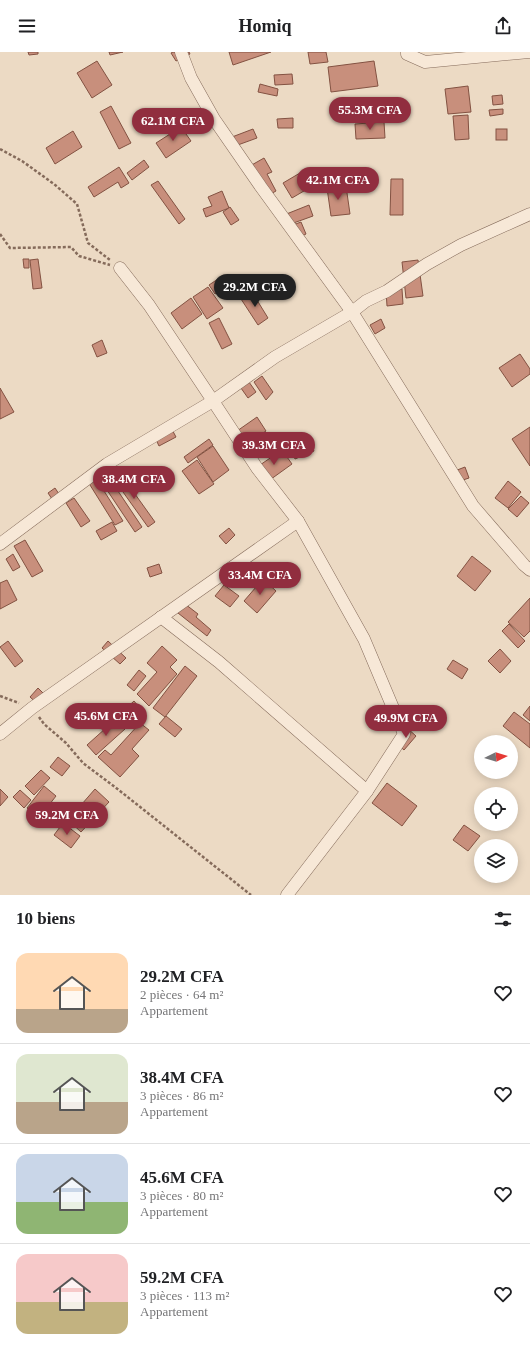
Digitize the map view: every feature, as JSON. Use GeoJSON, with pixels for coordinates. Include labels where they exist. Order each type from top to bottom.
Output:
{"type":"FeatureCollection","features":[{"type":"Feature","properties":{"kind":"street"},"geometry":{"type":"LineString","coordinates":[[181,52],[191,78],[214,119],[261,188],[352,312],[473,506],[530,570]]}},
{"type":"Feature","properties":{"kind":"street"},"geometry":{"type":"LineString","coordinates":[[407,52],[408,54],[425,62],[529,52]]}},
{"type":"Feature","properties":{"kind":"street"},"geometry":{"type":"LineString","coordinates":[[0,544],[107,464],[213,401],[275,357],[352,312],[366,301],[386,291],[427,264],[461,245],[530,214]]}},
{"type":"Feature","properties":{"kind":"street"},"geometry":{"type":"LineString","coordinates":[[120,268],[149,305],[257,468],[298,521],[364,639],[404,734],[368,791],[288,895]]}},
{"type":"Feature","properties":{"kind":"street"},"geometry":{"type":"LineString","coordinates":[[0,734],[32,708],[298,521]]}},
{"type":"Feature","properties":{"kind":"street"},"geometry":{"type":"LineString","coordinates":[[162,617],[219,662],[368,791]]}},
{"type":"Feature","properties":{"kind":"path"},"geometry":{"type":"LineString","coordinates":[[0,149],[22,160],[54,184],[77,204],[88,243],[120,268]]}},
{"type":"Feature","properties":{"kind":"path"},"geometry":{"type":"LineString","coordinates":[[0,234],[10,248],[71,248],[79,256],[120,268]]}},
{"type":"Feature","properties":{"kind":"path"},"geometry":{"type":"LineString","coordinates":[[0,696],[32,708],[44,724],[66,743],[83,763],[251,895]]}},
{"type":"Feature","properties":{"kind":"building"},"geometry":{"type":"Polygon","coordinates":[[[28,52],[38,52],[38,54],[29,55],[28,52]]]}},
{"type":"Feature","properties":{"kind":"building"},"geometry":{"type":"Polygon","coordinates":[[[109,52],[123,52],[110,55],[109,52]]]}},
{"type":"Feature","properties":{"kind":"building"},"geometry":{"type":"Polygon","coordinates":[[[189,52],[190,54],[176,61],[171,53],[189,52]]]}},
{"type":"Feature","properties":{"kind":"building"},"geometry":{"type":"Polygon","coordinates":[[[229,52],[271,52],[233,65],[229,52]]]}},
{"type":"Feature","properties":{"kind":"building"},"geometry":{"type":"Polygon","coordinates":[[[308,52],[326,52],[328,62],[310,64],[308,52]]]}},
{"type":"Feature","properties":{"kind":"building"},"geometry":{"type":"Polygon","coordinates":[[[97,61],[112,85],[92,98],[77,73],[97,61]]]}},
{"type":"Feature","properties":{"kind":"building"},"geometry":{"type":"Polygon","coordinates":[[[374,61],[378,86],[331,92],[328,67],[374,61]]]}},
{"type":"Feature","properties":{"kind":"building"},"geometry":{"type":"Polygon","coordinates":[[[292,74],[293,84],[275,85],[274,75],[292,74]]]}},
{"type":"Feature","properties":{"kind":"building"},"geometry":{"type":"Polygon","coordinates":[[[260,84],[278,89],[277,96],[258,92],[260,84]]]}},
{"type":"Feature","properties":{"kind":"building"},"geometry":{"type":"Polygon","coordinates":[[[468,86],[471,112],[448,114],[445,89],[468,86]]]}},
{"type":"Feature","properties":{"kind":"building"},"geometry":{"type":"Polygon","coordinates":[[[502,95],[503,104],[493,105],[492,96],[502,95]]]}},
{"type":"Feature","properties":{"kind":"building"},"geometry":{"type":"Polygon","coordinates":[[[111,106],[131,143],[119,149],[100,112],[111,106]]]}},
{"type":"Feature","properties":{"kind":"building"},"geometry":{"type":"Polygon","coordinates":[[[503,109],[503,114],[490,116],[489,110],[503,109]]]}},
{"type":"Feature","properties":{"kind":"building"},"geometry":{"type":"Polygon","coordinates":[[[468,115],[469,139],[455,140],[453,116],[468,115]]]}},
{"type":"Feature","properties":{"kind":"building"},"geometry":{"type":"Polygon","coordinates":[[[293,118],[293,128],[278,128],[277,119],[293,118]]]}},
{"type":"Feature","properties":{"kind":"building"},"geometry":{"type":"Polygon","coordinates":[[[384,122],[385,138],[356,139],[355,124],[384,122]]]}},
{"type":"Feature","properties":{"kind":"building"},"geometry":{"type":"Polygon","coordinates":[[[181,127],[191,141],[166,158],[156,143],[181,127]]]}},
{"type":"Feature","properties":{"kind":"building"},"geometry":{"type":"Polygon","coordinates":[[[253,129],[257,138],[235,146],[232,137],[253,129]]]}},
{"type":"Feature","properties":{"kind":"building"},"geometry":{"type":"Polygon","coordinates":[[[496,129],[507,129],[507,140],[496,140],[496,129]]]}},
{"type":"Feature","properties":{"kind":"building"},"geometry":{"type":"Polygon","coordinates":[[[73,131],[82,147],[55,164],[46,148],[73,131]]]}},
{"type":"Feature","properties":{"kind":"building"},"geometry":{"type":"Polygon","coordinates":[[[264,158],[272,172],[267,174],[276,191],[267,196],[250,166],[264,158]]]}},
{"type":"Feature","properties":{"kind":"building"},"geometry":{"type":"Polygon","coordinates":[[[144,160],[149,167],[132,180],[127,173],[144,160]]]}},
{"type":"Feature","properties":{"kind":"building"},"geometry":{"type":"Polygon","coordinates":[[[119,167],[129,183],[121,188],[118,182],[94,197],[88,187],[119,167]]]}},
{"type":"Feature","properties":{"kind":"building"},"geometry":{"type":"Polygon","coordinates":[[[300,173],[309,188],[292,198],[283,183],[300,173]]]}},
{"type":"Feature","properties":{"kind":"building"},"geometry":{"type":"Polygon","coordinates":[[[391,179],[403,179],[403,215],[390,215],[391,179]]]}},
{"type":"Feature","properties":{"kind":"building"},"geometry":{"type":"Polygon","coordinates":[[[158,181],[185,219],[179,224],[151,185],[158,181]]]}},
{"type":"Feature","properties":{"kind":"building"},"geometry":{"type":"Polygon","coordinates":[[[346,186],[350,214],[331,216],[327,188],[346,186]]]}},
{"type":"Feature","properties":{"kind":"building"},"geometry":{"type":"Polygon","coordinates":[[[222,191],[229,208],[206,217],[203,209],[212,206],[208,197],[222,191]]]}},
{"type":"Feature","properties":{"kind":"building"},"geometry":{"type":"Polygon","coordinates":[[[309,205],[313,216],[288,225],[284,215],[309,205]]]}},
{"type":"Feature","properties":{"kind":"building"},"geometry":{"type":"Polygon","coordinates":[[[230,207],[239,220],[231,225],[223,212],[230,207]]]}},
{"type":"Feature","properties":{"kind":"building"},"geometry":{"type":"Polygon","coordinates":[[[301,222],[306,234],[298,238],[293,225],[301,222]]]}},
{"type":"Feature","properties":{"kind":"building"},"geometry":{"type":"Polygon","coordinates":[[[23,259],[29,259],[29,268],[24,268],[23,259]]]}},
{"type":"Feature","properties":{"kind":"building"},"geometry":{"type":"Polygon","coordinates":[[[38,259],[42,288],[33,289],[30,260],[38,259]]]}},
{"type":"Feature","properties":{"kind":"building"},"geometry":{"type":"Polygon","coordinates":[[[418,260],[423,296],[406,298],[402,262],[418,260]]]}},
{"type":"Feature","properties":{"kind":"building"},"geometry":{"type":"Polygon","coordinates":[[[224,275],[230,284],[215,294],[209,285],[224,275]]]}},
{"type":"Feature","properties":{"kind":"building"},"geometry":{"type":"Polygon","coordinates":[[[243,275],[248,283],[233,292],[228,285],[243,275]]]}},
{"type":"Feature","properties":{"kind":"building"},"geometry":{"type":"Polygon","coordinates":[[[208,287],[223,308],[207,319],[193,297],[208,287]]]}},
{"type":"Feature","properties":{"kind":"building"},"geometry":{"type":"Polygon","coordinates":[[[402,289],[403,304],[387,306],[386,291],[402,289]]]}},
{"type":"Feature","properties":{"kind":"building"},"geometry":{"type":"Polygon","coordinates":[[[252,292],[268,318],[258,325],[241,299],[252,292]]]}},
{"type":"Feature","properties":{"kind":"building"},"geometry":{"type":"Polygon","coordinates":[[[191,298],[202,314],[182,329],[171,313],[191,298]]]}},
{"type":"Feature","properties":{"kind":"building"},"geometry":{"type":"Polygon","coordinates":[[[219,318],[232,344],[222,349],[209,323],[219,318]]]}},
{"type":"Feature","properties":{"kind":"building"},"geometry":{"type":"Polygon","coordinates":[[[381,319],[385,328],[375,334],[370,325],[381,319]]]}},
{"type":"Feature","properties":{"kind":"building"},"geometry":{"type":"Polygon","coordinates":[[[102,340],[107,353],[97,357],[92,345],[102,340]]]}},
{"type":"Feature","properties":{"kind":"building"},"geometry":{"type":"Polygon","coordinates":[[[520,354],[530,369],[530,374],[512,387],[499,368],[520,354]]]}},
{"type":"Feature","properties":{"kind":"building"},"geometry":{"type":"Polygon","coordinates":[[[244,375],[256,392],[248,398],[236,381],[244,375]]]}},
{"type":"Feature","properties":{"kind":"building"},"geometry":{"type":"Polygon","coordinates":[[[262,376],[273,392],[266,400],[254,382],[262,376]]]}},
{"type":"Feature","properties":{"kind":"building"},"geometry":{"type":"Polygon","coordinates":[[[0,388],[14,412],[0,419],[0,388]]]}},
{"type":"Feature","properties":{"kind":"building"},"geometry":{"type":"Polygon","coordinates":[[[257,417],[266,431],[245,445],[237,431],[257,417]]]}},
{"type":"Feature","properties":{"kind":"building"},"geometry":{"type":"Polygon","coordinates":[[[168,422],[176,437],[159,446],[152,431],[168,422]]]}},
{"type":"Feature","properties":{"kind":"building"},"geometry":{"type":"Polygon","coordinates":[[[530,427],[530,466],[512,439],[530,427]]]}},
{"type":"Feature","properties":{"kind":"building"},"geometry":{"type":"Polygon","coordinates":[[[306,434],[314,451],[295,459],[288,442],[306,434]]]}},
{"type":"Feature","properties":{"kind":"building"},"geometry":{"type":"Polygon","coordinates":[[[209,439],[213,445],[188,463],[184,457],[209,439]]]}},
{"type":"Feature","properties":{"kind":"building"},"geometry":{"type":"Polygon","coordinates":[[[213,446],[229,470],[213,482],[197,457],[213,446]]]}},
{"type":"Feature","properties":{"kind":"building"},"geometry":{"type":"Polygon","coordinates":[[[282,450],[292,464],[267,482],[257,467],[282,450]]]}},
{"type":"Feature","properties":{"kind":"building"},"geometry":{"type":"Polygon","coordinates":[[[197,460],[214,484],[199,494],[182,471],[197,460]]]}},
{"type":"Feature","properties":{"kind":"building"},"geometry":{"type":"Polygon","coordinates":[[[465,467],[469,478],[457,482],[452,472],[465,467]]]}},
{"type":"Feature","properties":{"kind":"building"},"geometry":{"type":"Polygon","coordinates":[[[92,472],[123,521],[115,525],[85,477],[92,472]]]}},
{"type":"Feature","properties":{"kind":"building"},"geometry":{"type":"Polygon","coordinates":[[[120,473],[155,522],[148,527],[113,478],[120,473]]]}},
{"type":"Feature","properties":{"kind":"building"},"geometry":{"type":"Polygon","coordinates":[[[110,479],[142,527],[135,532],[103,484],[110,479]]]}},
{"type":"Feature","properties":{"kind":"building"},"geometry":{"type":"Polygon","coordinates":[[[508,481],[521,492],[508,508],[495,498],[508,481]]]}},
{"type":"Feature","properties":{"kind":"building"},"geometry":{"type":"Polygon","coordinates":[[[55,488],[61,497],[54,502],[48,493],[55,488]]]}},
{"type":"Feature","properties":{"kind":"building"},"geometry":{"type":"Polygon","coordinates":[[[521,496],[529,503],[517,517],[508,509],[521,496]]]}},
{"type":"Feature","properties":{"kind":"building"},"geometry":{"type":"Polygon","coordinates":[[[74,498],[90,521],[81,527],[66,503],[74,498]]]}},
{"type":"Feature","properties":{"kind":"building"},"geometry":{"type":"Polygon","coordinates":[[[112,522],[117,531],[101,540],[96,531],[112,522]]]}},
{"type":"Feature","properties":{"kind":"building"},"geometry":{"type":"Polygon","coordinates":[[[229,528],[235,535],[226,544],[219,536],[229,528]]]}},
{"type":"Feature","properties":{"kind":"building"},"geometry":{"type":"Polygon","coordinates":[[[25,540],[43,571],[32,577],[14,546],[25,540]]]}},
{"type":"Feature","properties":{"kind":"building"},"geometry":{"type":"Polygon","coordinates":[[[13,554],[20,567],[13,571],[6,559],[13,554]]]}},
{"type":"Feature","properties":{"kind":"building"},"geometry":{"type":"Polygon","coordinates":[[[472,556],[491,571],[475,591],[457,576],[472,556]]]}},
{"type":"Feature","properties":{"kind":"building"},"geometry":{"type":"Polygon","coordinates":[[[159,564],[162,573],[150,577],[147,568],[159,564]]]}},
{"type":"Feature","properties":{"kind":"building"},"geometry":{"type":"Polygon","coordinates":[[[263,579],[276,591],[257,613],[244,601],[263,579]]]}},
{"type":"Feature","properties":{"kind":"building"},"geometry":{"type":"Polygon","coordinates":[[[7,580],[17,600],[0,609],[0,583],[7,580]]]}},
{"type":"Feature","properties":{"kind":"building"},"geometry":{"type":"Polygon","coordinates":[[[224,585],[239,596],[230,607],[215,596],[224,585]]]}},
{"type":"Feature","properties":{"kind":"building"},"geometry":{"type":"Polygon","coordinates":[[[530,598],[530,631],[524,637],[508,622],[530,598]]]}},
{"type":"Feature","properties":{"kind":"building"},"geometry":{"type":"Polygon","coordinates":[[[185,604],[198,614],[196,617],[211,630],[207,636],[178,613],[185,604]]]}},
{"type":"Feature","properties":{"kind":"building"},"geometry":{"type":"Polygon","coordinates":[[[509,624],[525,641],[518,648],[502,631],[509,624]]]}},
{"type":"Feature","properties":{"kind":"building"},"geometry":{"type":"Polygon","coordinates":[[[8,641],[23,661],[15,667],[0,647],[8,641]]]}},
{"type":"Feature","properties":{"kind":"building"},"geometry":{"type":"Polygon","coordinates":[[[108,641],[126,658],[120,664],[102,648],[108,641]]]}},
{"type":"Feature","properties":{"kind":"building"},"geometry":{"type":"Polygon","coordinates":[[[162,646],[177,660],[170,667],[177,674],[149,706],[137,694],[157,672],[147,663],[162,646]]]}},
{"type":"Feature","properties":{"kind":"building"},"geometry":{"type":"Polygon","coordinates":[[[500,649],[511,661],[500,673],[488,661],[500,649]]]}},
{"type":"Feature","properties":{"kind":"building"},"geometry":{"type":"Polygon","coordinates":[[[453,660],[468,669],[462,679],[447,669],[453,660]]]}},
{"type":"Feature","properties":{"kind":"building"},"geometry":{"type":"Polygon","coordinates":[[[185,666],[197,676],[165,717],[153,708],[185,666]]]}},
{"type":"Feature","properties":{"kind":"building"},"geometry":{"type":"Polygon","coordinates":[[[139,670],[146,676],[134,691],[127,685],[139,670]]]}},
{"type":"Feature","properties":{"kind":"building"},"geometry":{"type":"Polygon","coordinates":[[[38,688],[47,697],[40,706],[30,697],[38,688]]]}},
{"type":"Feature","properties":{"kind":"building"},"geometry":{"type":"Polygon","coordinates":[[[134,701],[143,712],[131,723],[121,713],[134,701]]]}},
{"type":"Feature","properties":{"kind":"building"},"geometry":{"type":"Polygon","coordinates":[[[530,706],[530,721],[523,715],[530,706]]]}},
{"type":"Feature","properties":{"kind":"building"},"geometry":{"type":"Polygon","coordinates":[[[514,712],[530,724],[530,748],[518,738],[518,735],[514,735],[503,726],[514,712]]]}},
{"type":"Feature","properties":{"kind":"building"},"geometry":{"type":"Polygon","coordinates":[[[166,716],[182,729],[175,737],[159,724],[166,716]]]}},
{"type":"Feature","properties":{"kind":"building"},"geometry":{"type":"Polygon","coordinates":[[[116,719],[125,729],[96,755],[87,745],[116,719]]]}},
{"type":"Feature","properties":{"kind":"building"},"geometry":{"type":"Polygon","coordinates":[[[140,723],[149,730],[132,749],[139,756],[120,777],[98,757],[105,750],[111,755],[140,723]]]}},
{"type":"Feature","properties":{"kind":"building"},"geometry":{"type":"Polygon","coordinates":[[[407,728],[416,736],[404,750],[395,742],[407,728]]]}},
{"type":"Feature","properties":{"kind":"building"},"geometry":{"type":"Polygon","coordinates":[[[58,757],[70,766],[62,776],[50,767],[58,757]]]}},
{"type":"Feature","properties":{"kind":"building"},"geometry":{"type":"Polygon","coordinates":[[[41,770],[50,778],[34,795],[25,786],[41,770]]]}},
{"type":"Feature","properties":{"kind":"building"},"geometry":{"type":"Polygon","coordinates":[[[387,783],[417,806],[402,826],[372,803],[387,783]]]}},
{"type":"Feature","properties":{"kind":"building"},"geometry":{"type":"Polygon","coordinates":[[[44,786],[56,796],[39,818],[27,808],[44,786]]]}},
{"type":"Feature","properties":{"kind":"building"},"geometry":{"type":"Polygon","coordinates":[[[0,789],[8,797],[0,806],[0,789]]]}},
{"type":"Feature","properties":{"kind":"building"},"geometry":{"type":"Polygon","coordinates":[[[95,789],[109,802],[81,832],[68,820],[95,789]]]}},
{"type":"Feature","properties":{"kind":"building"},"geometry":{"type":"Polygon","coordinates":[[[20,790],[31,800],[24,808],[13,797],[20,790]]]}},
{"type":"Feature","properties":{"kind":"building"},"geometry":{"type":"Polygon","coordinates":[[[63,823],[80,836],[71,848],[54,835],[63,823]]]}},
{"type":"Feature","properties":{"kind":"building"},"geometry":{"type":"Polygon","coordinates":[[[464,825],[480,836],[478,839],[474,839],[474,844],[468,851],[453,840],[464,825]]]}}]}
